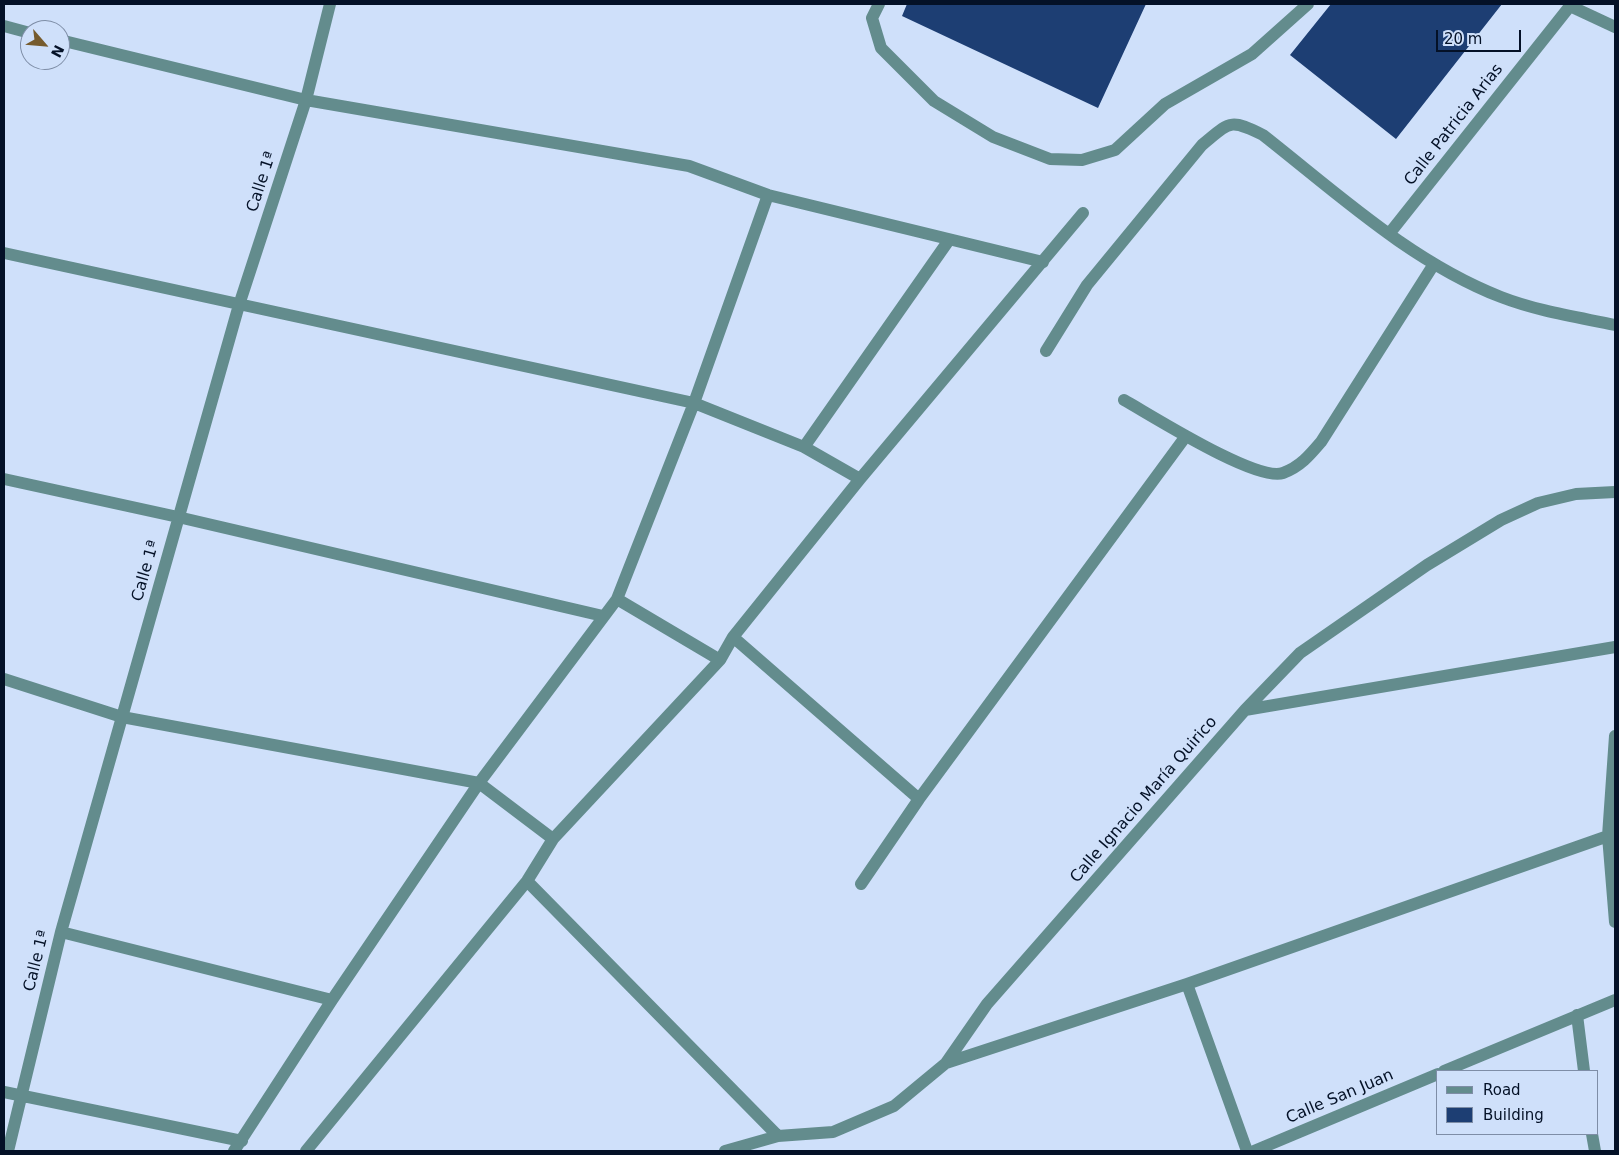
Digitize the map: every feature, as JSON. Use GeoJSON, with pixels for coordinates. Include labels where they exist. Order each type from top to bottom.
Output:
{"type":"FeatureCollection","features":[{"type":"Feature","properties":{"kind":"street","name":"Calle 1ª"},"geometry":{"type":"LineString","coordinates":[[8,1151],[20,1095],[61,932],[239,305],[306,100],[330,4]]}},
{"type":"Feature","properties":{"kind":"street"},"geometry":{"type":"LineString","coordinates":[[879,4],[872,18],[881,48],[934,101],[993,137],[1050,159],[1082,160],[1115,150],[1165,104],[1252,54],[1308,4]]}},
{"type":"Feature","properties":{"kind":"street","name":"Calle Patricia Arias"},"geometry":{"type":"LineString","coordinates":[[1389,234],[1570,6],[1615,27]]}},
{"type":"Feature","properties":{"kind":"street"},"geometry":{"type":"LineString","coordinates":[[4,26],[20,30]]}},
{"type":"Feature","properties":{"kind":"street"},"geometry":{"type":"LineString","coordinates":[[70,42],[306,100],[689,166],[768,195],[1043,262]]}},
{"type":"Feature","properties":{"kind":"street"},"geometry":{"type":"LineString","coordinates":[[1046,351],[1087,285],[1202,145],[1224,126],[1239,123],[1263,135],[1389,234],[1434,264],[1478,287],[1522,304],[1615,325]]}},
{"type":"Feature","properties":{"kind":"street"},"geometry":{"type":"LineString","coordinates":[[4,1092],[238,1146],[332,1000],[479,783],[617,599],[694,403],[768,195]]}},
{"type":"Feature","properties":{"kind":"street"},"geometry":{"type":"LineString","coordinates":[[306,1151],[528,881],[553,838],[720,660],[733,637],[860,479],[1082,213]]}},
{"type":"Feature","properties":{"kind":"street"},"geometry":{"type":"LineString","coordinates":[[804,447],[949,240]]}},
{"type":"Feature","properties":{"kind":"street"},"geometry":{"type":"LineString","coordinates":[[4,253],[694,403],[804,447],[860,479]]}},
{"type":"Feature","properties":{"kind":"street"},"geometry":{"type":"LineString","coordinates":[[1124,400],[1186,436],[1253,470],[1281,474],[1303,463],[1321,442],[1434,264]]}},
{"type":"Feature","properties":{"kind":"street"},"geometry":{"type":"LineString","coordinates":[[861,884],[919,800],[1186,436]]}},
{"type":"Feature","properties":{"kind":"street"},"geometry":{"type":"LineString","coordinates":[[4,479],[178,517],[603,616]]}},
{"type":"Feature","properties":{"kind":"street","name":"Calle Ignacio María Quirico"},"geometry":{"type":"LineString","coordinates":[[725,1151],[778,1136],[833,1132],[894,1106],[946,1063],[987,1004],[1244,710],[1300,653],[1428,565],[1501,520],[1538,503],[1576,494],[1615,492]]}},
{"type":"Feature","properties":{"kind":"street"},"geometry":{"type":"LineString","coordinates":[[617,599],[720,660]]}},
{"type":"Feature","properties":{"kind":"street"},"geometry":{"type":"LineString","coordinates":[[733,637],[919,800]]}},
{"type":"Feature","properties":{"kind":"street"},"geometry":{"type":"LineString","coordinates":[[1244,710],[1615,647]]}},
{"type":"Feature","properties":{"kind":"street"},"geometry":{"type":"LineString","coordinates":[[4,679],[122,717],[479,783],[553,838]]}},
{"type":"Feature","properties":{"kind":"street"},"geometry":{"type":"LineString","coordinates":[[1615,736],[1608,836],[1615,922]]}},
{"type":"Feature","properties":{"kind":"street"},"geometry":{"type":"LineString","coordinates":[[946,1063],[1187,984],[1608,836]]}},
{"type":"Feature","properties":{"kind":"street"},"geometry":{"type":"LineString","coordinates":[[528,881],[778,1136]]}},
{"type":"Feature","properties":{"kind":"street"},"geometry":{"type":"LineString","coordinates":[[61,932],[332,1000]]}},
{"type":"Feature","properties":{"kind":"street"},"geometry":{"type":"LineString","coordinates":[[1187,984],[1247,1151]]}},
{"type":"Feature","properties":{"kind":"street"},"geometry":{"type":"LineString","coordinates":[[1446,1070],[1615,1000]]}},
{"type":"Feature","properties":{"kind":"street"},"geometry":{"type":"LineString","coordinates":[[1577,1015],[1584,1070]]}},
{"type":"Feature","properties":{"kind":"street","name":"Calle San Juan"},"geometry":{"type":"LineString","coordinates":[[1254,1151],[1436,1075]]}},
{"type":"Feature","properties":{"kind":"street"},"geometry":{"type":"LineString","coordinates":[[1592,1135],[1594,1151]]}},
{"type":"Feature","properties":{"kind":"building"},"geometry":{"type":"Polygon","coordinates":[[[907,4],[1146,4],[1098,108],[902,16],[907,4]]]}},
{"type":"Feature","properties":{"kind":"building"},"geometry":{"type":"Polygon","coordinates":[[[1331,4],[1502,4],[1396,139],[1290,55],[1331,4]]]}}]}
